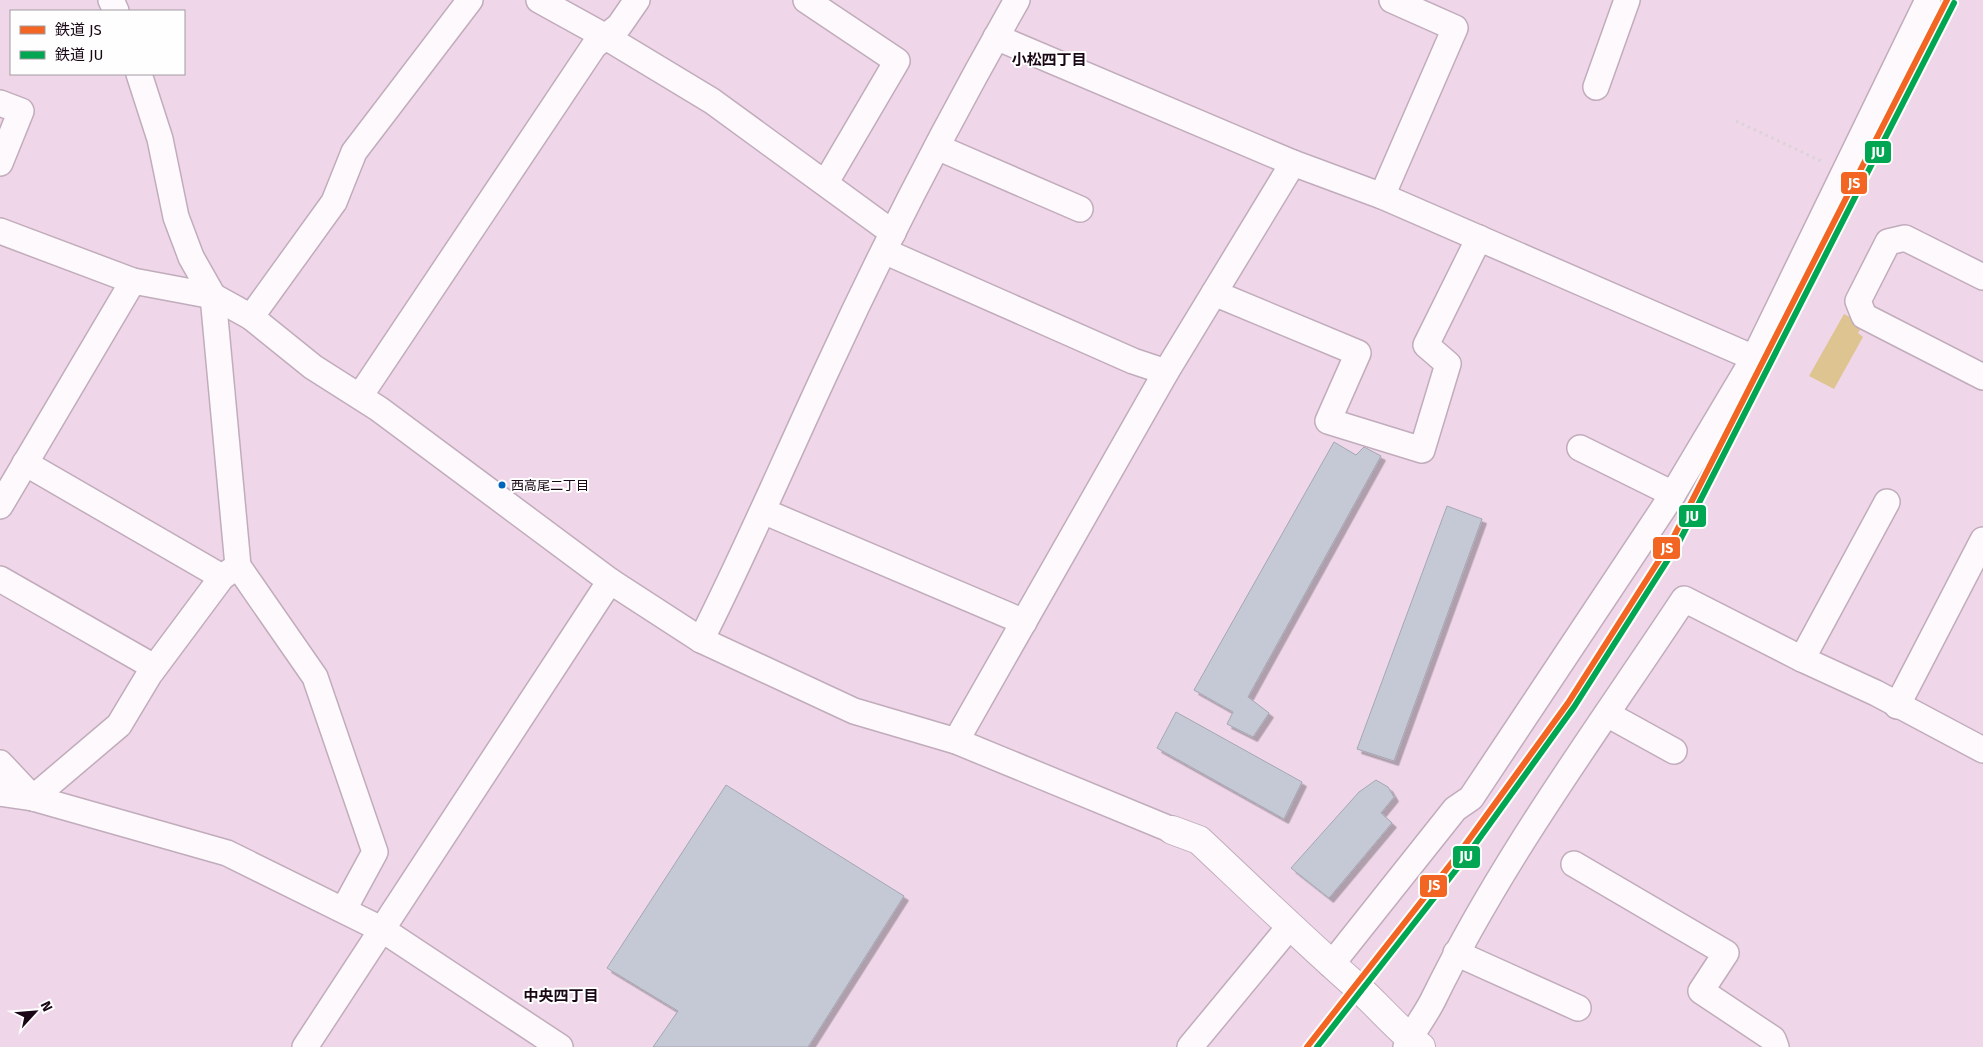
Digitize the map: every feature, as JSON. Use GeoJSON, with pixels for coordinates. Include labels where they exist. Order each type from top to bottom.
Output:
{"type":"FeatureCollection","features":[{"type":"Feature","properties":{"kind":"street"},"geometry":{"type":"LineString","coordinates":[[251,317],[334,202],[354,152],[470,0]]}},
{"type":"Feature","properties":{"kind":"street"},"geometry":{"type":"LineString","coordinates":[[360,396],[594,46],[619,26],[637,0]]}},
{"type":"Feature","properties":{"kind":"street"},"geometry":{"type":"LineString","coordinates":[[806,0],[897,61],[826,182]]}},
{"type":"Feature","properties":{"kind":"street"},"geometry":{"type":"LineString","coordinates":[[701,640],[888,242],[996,36],[1017,0]]}},
{"type":"Feature","properties":{"kind":"street"},"geometry":{"type":"LineString","coordinates":[[1382,196],[1455,28],[1392,0]]}},
{"type":"Feature","properties":{"kind":"street"},"geometry":{"type":"LineString","coordinates":[[1596,87],[1627,0]]}},
{"type":"Feature","properties":{"kind":"street"},"geometry":{"type":"LineString","coordinates":[[1331,965],[1455,809],[1470,798],[1673,494],[1754,358],[1928,0]]}},
{"type":"Feature","properties":{"kind":"street"},"geometry":{"type":"LineString","coordinates":[[545,2],[712,101],[826,182],[888,242],[1134,362],[1166,372]]}},
{"type":"Feature","properties":{"kind":"street"},"geometry":{"type":"LineString","coordinates":[[996,36],[1293,163],[1382,196],[1754,358]]}},
{"type":"Feature","properties":{"kind":"street"},"geometry":{"type":"LineString","coordinates":[[33,798],[119,724],[154,667],[230,572],[214,296],[191,257],[176,217],[160,139],[139,75]]}},
{"type":"Feature","properties":{"kind":"street"},"geometry":{"type":"LineString","coordinates":[[0,103],[21,111],[0,163]]}},
{"type":"Feature","properties":{"kind":"street"},"geometry":{"type":"LineString","coordinates":[[937,147],[1080,209]]}},
{"type":"Feature","properties":{"kind":"street"},"geometry":{"type":"LineString","coordinates":[[956,742],[1166,372],[1293,163]]}},
{"type":"Feature","properties":{"kind":"street"},"geometry":{"type":"LineString","coordinates":[[0,231],[133,281],[214,296],[251,317],[313,367],[360,396],[610,581],[701,640],[854,711],[956,742],[1199,840],[1331,965],[1356,985],[1412,1044],[1456,953],[1524,839],[1684,599],[1802,659],[1876,693],[1983,750]]}},
{"type":"Feature","properties":{"kind":"street"},"geometry":{"type":"LineString","coordinates":[[1214,293],[1358,353],[1328,421],[1422,450],[1448,364],[1426,345],[1479,238]]}},
{"type":"Feature","properties":{"kind":"street"},"geometry":{"type":"LineString","coordinates":[[1983,277],[1905,238],[1888,242],[1858,301],[1864,316],[1983,377]]}},
{"type":"Feature","properties":{"kind":"street"},"geometry":{"type":"LineString","coordinates":[[0,506],[133,281]]}},
{"type":"Feature","properties":{"kind":"street"},"geometry":{"type":"LineString","coordinates":[[1580,448],[1673,494]]}},
{"type":"Feature","properties":{"kind":"street"},"geometry":{"type":"LineString","coordinates":[[26,462],[230,572],[315,677],[375,852],[344,909]]}},
{"type":"Feature","properties":{"kind":"street"},"geometry":{"type":"LineString","coordinates":[[1802,659],[1887,502]]}},
{"type":"Feature","properties":{"kind":"street"},"geometry":{"type":"LineString","coordinates":[[763,511],[1024,622]]}},
{"type":"Feature","properties":{"kind":"street"},"geometry":{"type":"LineString","coordinates":[[1898,706],[1983,540]]}},
{"type":"Feature","properties":{"kind":"street"},"geometry":{"type":"LineString","coordinates":[[0,579],[154,667]]}},
{"type":"Feature","properties":{"kind":"street"},"geometry":{"type":"LineString","coordinates":[[305,1047],[610,581]]}},
{"type":"Feature","properties":{"kind":"street"},"geometry":{"type":"LineString","coordinates":[[1607,714],[1674,751]]}},
{"type":"Feature","properties":{"kind":"street"},"geometry":{"type":"LineString","coordinates":[[0,763],[33,798]]}},
{"type":"Feature","properties":{"kind":"street"},"geometry":{"type":"LineString","coordinates":[[0,793],[33,798],[227,853],[344,909],[383,930],[560,1047]]}},
{"type":"Feature","properties":{"kind":"street"},"geometry":{"type":"LineString","coordinates":[[1574,864],[1726,953],[1701,991],[1774,1039],[1776,1047]]}},
{"type":"Feature","properties":{"kind":"street"},"geometry":{"type":"LineString","coordinates":[[1190,1047],[1290,926]]}},
{"type":"Feature","properties":{"kind":"street"},"geometry":{"type":"LineString","coordinates":[[1456,953],[1578,1008]]}},
{"type":"Feature","properties":{"kind":"path"},"geometry":{"type":"LineString","coordinates":[[1736,121],[1844,172]]}},
{"type":"Feature","properties":{"kind":"shaded area"},"geometry":{"type":"Polygon","coordinates":[[[1844,314],[1863,324],[1858,333],[1863,337],[1834,389],[1809,376],[1844,314]]]}},
{"type":"Feature","properties":{"kind":"building"},"geometry":{"type":"Polygon","coordinates":[[[1334,442],[1356,455],[1364,447],[1381,456],[1248,697],[1269,713],[1253,737],[1227,724],[1233,712],[1194,690],[1334,442]]]}},
{"type":"Feature","properties":{"kind":"building"},"geometry":{"type":"Polygon","coordinates":[[[1447,506],[1482,519],[1394,761],[1357,749],[1447,506]]]}},
{"type":"Feature","properties":{"kind":"building"},"geometry":{"type":"Polygon","coordinates":[[[1176,712],[1302,782],[1284,819],[1157,748],[1176,712]]]}},
{"type":"Feature","properties":{"kind":"building"},"geometry":{"type":"Polygon","coordinates":[[[1376,780],[1388,787],[1394,797],[1381,813],[1392,823],[1329,898],[1291,868],[1359,792],[1376,780]]]}},
{"type":"Feature","properties":{"kind":"building"},"geometry":{"type":"Polygon","coordinates":[[[726,785],[904,896],[808,1047],[653,1047],[678,1011],[607,968],[726,785]]]}},
{"type":"Feature","properties":{"kind":"rail line","name":"JS"},"geometry":{"type":"LineString","coordinates":[[1307,1047],[1457,856],[1568,703],[1672,540],[1947,0]]}},
{"type":"Feature","properties":{"kind":"rail line","name":"JU"},"geometry":{"type":"LineString","coordinates":[[1317,1047],[1463,861],[1574,707],[1678,544],[1954,3]]}},
{"type":"Feature","properties":{"kind":"place","name":"西高尾二丁目"},"geometry":{"type":"Point","coordinates":[502,485]}},
{"type":"Feature","properties":{"kind":"district","name":"小松四丁目"},"geometry":{"type":"Point","coordinates":[1049,60]}},
{"type":"Feature","properties":{"kind":"district","name":"中央四丁目"},"geometry":{"type":"Point","coordinates":[561,996]}}]}
